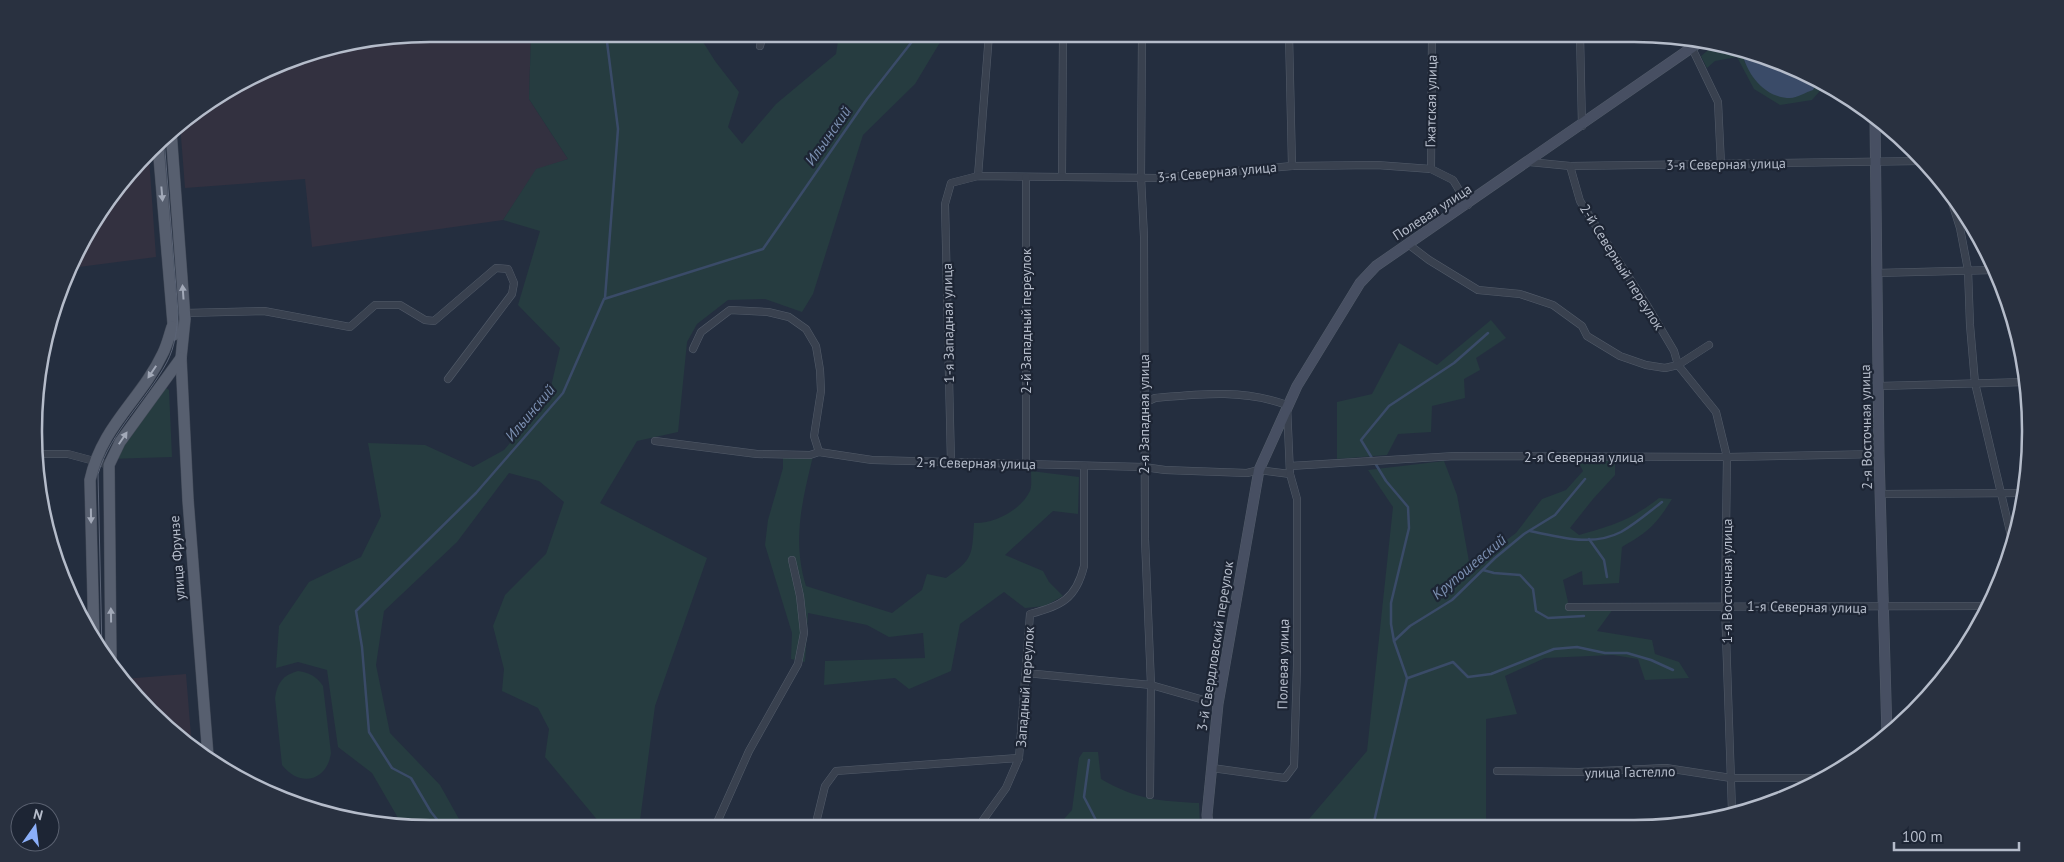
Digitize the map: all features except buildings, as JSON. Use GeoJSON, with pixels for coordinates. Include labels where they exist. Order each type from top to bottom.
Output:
{"type":"FeatureCollection","features":[{"type":"Feature","properties":{"kind":"main road","name":"Полевая улица"},"geometry":{"type":"LineString","coordinates":[[1259,470],[1287,405],[1331,327],[1360,283],[1376,266],[1468,205],[1692,47]]}},
{"type":"Feature","properties":{"kind":"main road","name":"2-я Восточная улица"},"geometry":{"type":"LineString","coordinates":[[1875,128],[1879,454],[1886,726]]}},
{"type":"Feature","properties":{"kind":"main road","name":"улица Фрунзе"},"geometry":{"type":"LineString","coordinates":[[172,142],[185,313],[181,358],[190,528],[207,749]]}},
{"type":"Feature","properties":{"kind":"main road","name":"улица Фрунзе"},"geometry":{"type":"LineString","coordinates":[[159,154],[172,327],[181,358]]}},
{"type":"Feature","properties":{"kind":"main road"},"geometry":{"type":"LineString","coordinates":[[94,622],[90,480],[94,461],[107,435],[164,352],[172,327]]}},
{"type":"Feature","properties":{"kind":"main road"},"geometry":{"type":"LineString","coordinates":[[111,651],[109,465],[120,442],[181,358]]}},
{"type":"Feature","properties":{"kind":"main road","name":"3-й Свердловский переулок"},"geometry":{"type":"LineString","coordinates":[[1207,820],[1218,704],[1259,470]]}},
{"type":"Feature","properties":{"kind":"street"},"geometry":{"type":"LineString","coordinates":[[760,46],[761,42]]}},
{"type":"Feature","properties":{"kind":"street"},"geometry":{"type":"LineString","coordinates":[[978,176],[988,42]]}},
{"type":"Feature","properties":{"kind":"street"},"geometry":{"type":"LineString","coordinates":[[1062,175],[1063,42]]}},
{"type":"Feature","properties":{"kind":"street","name":"2-я Западная улица"},"geometry":{"type":"LineString","coordinates":[[1142,42],[1141,177],[1144,237],[1144,467],[1151,686],[1150,795]]}},
{"type":"Feature","properties":{"kind":"street"},"geometry":{"type":"LineString","coordinates":[[1289,42],[1292,166]]}},
{"type":"Feature","properties":{"kind":"street","name":"Гжатская улица"},"geometry":{"type":"LineString","coordinates":[[1431,169],[1432,42]]}},
{"type":"Feature","properties":{"kind":"street"},"geometry":{"type":"LineString","coordinates":[[1580,42],[1582,126]]}},
{"type":"Feature","properties":{"kind":"street"},"geometry":{"type":"LineString","coordinates":[[1695,48],[1718,102],[1721,165]]}},
{"type":"Feature","properties":{"kind":"street","name":"3-я Северная улица"},"geometry":{"type":"LineString","coordinates":[[1529,162],[1570,166],[1913,162]]}},
{"type":"Feature","properties":{"kind":"street","name":"3-я Северная улица"},"geometry":{"type":"LineString","coordinates":[[951,183],[978,176],[1026,177],[1062,175],[1158,178],[1292,166],[1377,165],[1431,169],[1452,180],[1468,205]]}},
{"type":"Feature","properties":{"kind":"street","name":"2-й Северный переулок"},"geometry":{"type":"LineString","coordinates":[[1570,166],[1580,201],[1670,344],[1678,365]]}},
{"type":"Feature","properties":{"kind":"street","name":"2-й Западный переулок"},"geometry":{"type":"LineString","coordinates":[[1026,177],[1026,464]]}},
{"type":"Feature","properties":{"kind":"street","name":"1-я Западная улица"},"geometry":{"type":"LineString","coordinates":[[951,183],[945,204],[951,463]]}},
{"type":"Feature","properties":{"kind":"street"},"geometry":{"type":"LineString","coordinates":[[1956,215],[1968,270],[1970,325],[1976,383],[2009,528]]}},
{"type":"Feature","properties":{"kind":"street"},"geometry":{"type":"LineString","coordinates":[[1408,244],[1429,260],[1478,290],[1520,294],[1553,305],[1582,326],[1586,336],[1620,356],[1646,365],[1665,368],[1678,365],[1709,345]]}},
{"type":"Feature","properties":{"kind":"street"},"geometry":{"type":"LineString","coordinates":[[185,313],[264,311],[350,327],[376,305],[400,305],[425,320],[434,321],[496,268],[508,269],[514,283],[512,294],[448,379]]}},
{"type":"Feature","properties":{"kind":"street"},"geometry":{"type":"LineString","coordinates":[[1876,273],[1986,270]]}},
{"type":"Feature","properties":{"kind":"street"},"geometry":{"type":"LineString","coordinates":[[693,349],[701,332],[730,310],[768,312],[789,317],[806,329],[816,346],[820,370],[821,391],[814,436],[819,452]]}},
{"type":"Feature","properties":{"kind":"street","name":"1-я Восточная улица"},"geometry":{"type":"LineString","coordinates":[[1678,365],[1716,412],[1727,457],[1725,605],[1732,807]]}},
{"type":"Feature","properties":{"kind":"street"},"geometry":{"type":"LineString","coordinates":[[1879,386],[2018,382]]}},
{"type":"Feature","properties":{"kind":"street"},"geometry":{"type":"LineString","coordinates":[[1144,403],[1155,398],[1228,392],[1274,400],[1287,405],[1290,474]]}},
{"type":"Feature","properties":{"kind":"street","name":"2-я Северная улица"},"geometry":{"type":"LineString","coordinates":[[655,441],[757,454],[810,455],[819,452],[872,460],[1144,467],[1164,470],[1248,473],[1259,470],[1290,474]]}},
{"type":"Feature","properties":{"kind":"street"},"geometry":{"type":"LineString","coordinates":[[43,454],[68,454],[109,465]]}},
{"type":"Feature","properties":{"kind":"street","name":"2-я Северная улица"},"geometry":{"type":"LineString","coordinates":[[1290,466],[1455,456],[1727,457],[1879,454]]}},
{"type":"Feature","properties":{"kind":"street","name":"Западный переулок"},"geometry":{"type":"LineString","coordinates":[[983,820],[1006,788],[1019,758],[1030,614],[1055,607],[1074,593],[1081,579],[1084,566],[1084,466]]}},
{"type":"Feature","properties":{"kind":"street","name":"Полевая улица"},"geometry":{"type":"LineString","coordinates":[[1212,768],[1285,778],[1294,766],[1297,665],[1297,499],[1290,474]]}},
{"type":"Feature","properties":{"kind":"street"},"geometry":{"type":"LineString","coordinates":[[1881,494],[2016,493]]}},
{"type":"Feature","properties":{"kind":"street"},"geometry":{"type":"LineString","coordinates":[[719,820],[749,751],[798,664],[804,633],[800,596],[792,560]]}},
{"type":"Feature","properties":{"kind":"street","name":"1-я Северная улица"},"geometry":{"type":"LineString","coordinates":[[1569,607],[1725,605],[1884,608],[1979,606]]}},
{"type":"Feature","properties":{"kind":"street"},"geometry":{"type":"LineString","coordinates":[[1026,673],[1151,686],[1218,704]]}},
{"type":"Feature","properties":{"kind":"street"},"geometry":{"type":"LineString","coordinates":[[817,820],[825,786],[836,770],[1019,758]]}},
{"type":"Feature","properties":{"kind":"street","name":"улица Гастелло"},"geometry":{"type":"LineString","coordinates":[[1497,771],[1579,772],[1666,768],[1731,778],[1807,778]]}},
{"type":"Feature","properties":{"kind":"shaded area"},"geometry":{"type":"Polygon","coordinates":[[[531,42],[529,99],[568,159],[536,170],[503,220],[312,247],[305,179],[185,188],[181,134],[215,108],[259,83],[306,63],[355,50],[406,43],[531,42]]]}},
{"type":"Feature","properties":{"kind":"shaded area"},"geometry":{"type":"Polygon","coordinates":[[[149,163],[156,257],[79,267],[108,215],[149,163]]]}},
{"type":"Feature","properties":{"kind":"shaded area"},"geometry":{"type":"Polygon","coordinates":[[[186,674],[191,737],[156,706],[132,678],[186,674]]]}},
{"type":"Feature","properties":{"kind":"green space"},"geometry":{"type":"Polygon","coordinates":[[[531,42],[703,42],[739,92],[728,127],[742,144],[776,104],[836,54],[838,42],[940,42],[915,84],[863,135],[813,294],[802,312],[765,299],[728,300],[697,324],[687,342],[678,432],[637,441],[600,503],[707,558],[655,706],[640,820],[597,820],[545,757],[549,729],[538,708],[502,691],[504,669],[493,626],[505,595],[546,554],[564,502],[539,481],[509,473],[457,542],[384,611],[376,665],[390,733],[440,785],[460,820],[398,818],[372,773],[338,747],[327,670],[298,662],[276,668],[279,626],[309,582],[361,557],[381,516],[368,443],[425,445],[473,467],[504,450],[548,399],[560,348],[518,305],[540,231],[503,220],[536,169],[568,159],[529,99],[531,42]]]}},
{"type":"Feature","properties":{"kind":"green space"},"geometry":{"type":"Polygon","coordinates":[[[1708,50],[1734,56],[1744,59],[1745,63],[1820,91],[1812,100],[1780,105],[1754,89],[1737,57],[1715,61],[1707,68],[1701,56],[1708,50]]]}},
{"type":"Feature","properties":{"kind":"green space"},"geometry":{"type":"Polygon","coordinates":[[[1491,320],[1506,338],[1476,358],[1480,370],[1464,379],[1465,398],[1432,406],[1431,432],[1398,434],[1387,455],[1337,459],[1337,402],[1372,394],[1399,343],[1437,365],[1491,320]]]}},
{"type":"Feature","properties":{"kind":"green space"},"geometry":{"type":"Polygon","coordinates":[[[163,386],[169,390],[172,457],[107,459],[163,386]]]}},
{"type":"Feature","properties":{"kind":"green space"},"geometry":{"type":"Polygon","coordinates":[[[783,456],[813,456],[802,505],[799,537],[802,569],[806,586],[892,613],[922,590],[927,574],[946,578],[966,561],[973,543],[974,523],[990,521],[1014,510],[1030,491],[1031,471],[1079,477],[1078,514],[1053,511],[1005,555],[1043,571],[1049,582],[1063,596],[1045,606],[1025,608],[1004,592],[960,624],[951,671],[909,689],[895,678],[824,685],[825,661],[925,658],[923,633],[889,637],[867,625],[808,613],[805,662],[791,659],[792,633],[765,545],[768,520],[783,468],[783,456]]]}},
{"type":"Feature","properties":{"kind":"green space"},"geometry":{"type":"Polygon","coordinates":[[[1444,461],[1457,495],[1470,567],[1516,533],[1542,499],[1566,490],[1583,471],[1578,461],[1615,461],[1615,475],[1570,528],[1579,535],[1621,521],[1639,512],[1659,498],[1672,499],[1651,527],[1622,547],[1619,583],[1583,585],[1582,571],[1563,580],[1568,602],[1566,609],[1613,609],[1597,631],[1652,640],[1655,654],[1679,662],[1689,678],[1645,680],[1638,659],[1613,655],[1545,658],[1505,676],[1517,714],[1486,719],[1486,820],[1308,820],[1367,751],[1393,507],[1368,470],[1444,461]]]}},
{"type":"Feature","properties":{"kind":"green space"},"geometry":{"type":"Polygon","coordinates":[[[298,671],[312,676],[323,686],[331,753],[324,770],[312,778],[304,779],[289,772],[282,765],[275,698],[277,688],[282,680],[298,671]]]}},
{"type":"Feature","properties":{"kind":"green space"},"geometry":{"type":"Polygon","coordinates":[[[1083,752],[1098,752],[1101,779],[1126,791],[1160,800],[1199,803],[1200,820],[1064,820],[1072,810],[1079,758],[1083,752]]]}},
{"type":"Feature","properties":{"kind":"water"},"geometry":{"type":"Polygon","coordinates":[[[1744,59],[1782,72],[1814,88],[1790,98],[1773,94],[1758,84],[1744,59]]]}},
{"type":"Feature","properties":{"kind":"waterway"},"geometry":{"type":"LineString","coordinates":[[605,298],[618,129],[607,42]]}},
{"type":"Feature","properties":{"kind":"waterway","name":"Ильинский"},"geometry":{"type":"LineString","coordinates":[[438,820],[411,778],[392,768],[369,732],[362,647],[356,611],[476,493],[563,393],[604,299],[763,249],[867,99],[912,42]]}},
{"type":"Feature","properties":{"kind":"waterway"},"geometry":{"type":"LineString","coordinates":[[1394,641],[1391,624],[1391,603],[1409,528],[1408,507],[1386,481],[1361,440],[1389,406],[1454,363],[1488,333]]}},
{"type":"Feature","properties":{"kind":"waterway","name":"Крупошевский"},"geometry":{"type":"LineString","coordinates":[[1374,820],[1407,678],[1394,641],[1410,626],[1452,600],[1495,558],[1524,534],[1555,515],[1585,479]]}},
{"type":"Feature","properties":{"kind":"waterway"},"geometry":{"type":"LineString","coordinates":[[1530,531],[1564,538],[1587,540],[1610,537],[1637,522],[1662,502]]}},
{"type":"Feature","properties":{"kind":"waterway"},"geometry":{"type":"LineString","coordinates":[[1589,539],[1604,560],[1607,577]]}},
{"type":"Feature","properties":{"kind":"waterway"},"geometry":{"type":"LineString","coordinates":[[1483,570],[1520,575],[1533,589],[1536,611],[1548,618],[1584,616]]}},
{"type":"Feature","properties":{"kind":"waterway"},"geometry":{"type":"LineString","coordinates":[[1408,678],[1453,662],[1468,677],[1491,674],[1554,649],[1577,647],[1605,653],[1627,653],[1651,660],[1673,670]]}},
{"type":"Feature","properties":{"kind":"waterway"},"geometry":{"type":"LineString","coordinates":[[1089,760],[1084,797],[1096,820]]}},
{"type":"Feature","properties":{"kind":"tram line"},"geometry":{"type":"LineString","coordinates":[[102,636],[98,474],[111,444],[167,362],[174,344],[177,325],[178,313],[165,148]]}}]}
